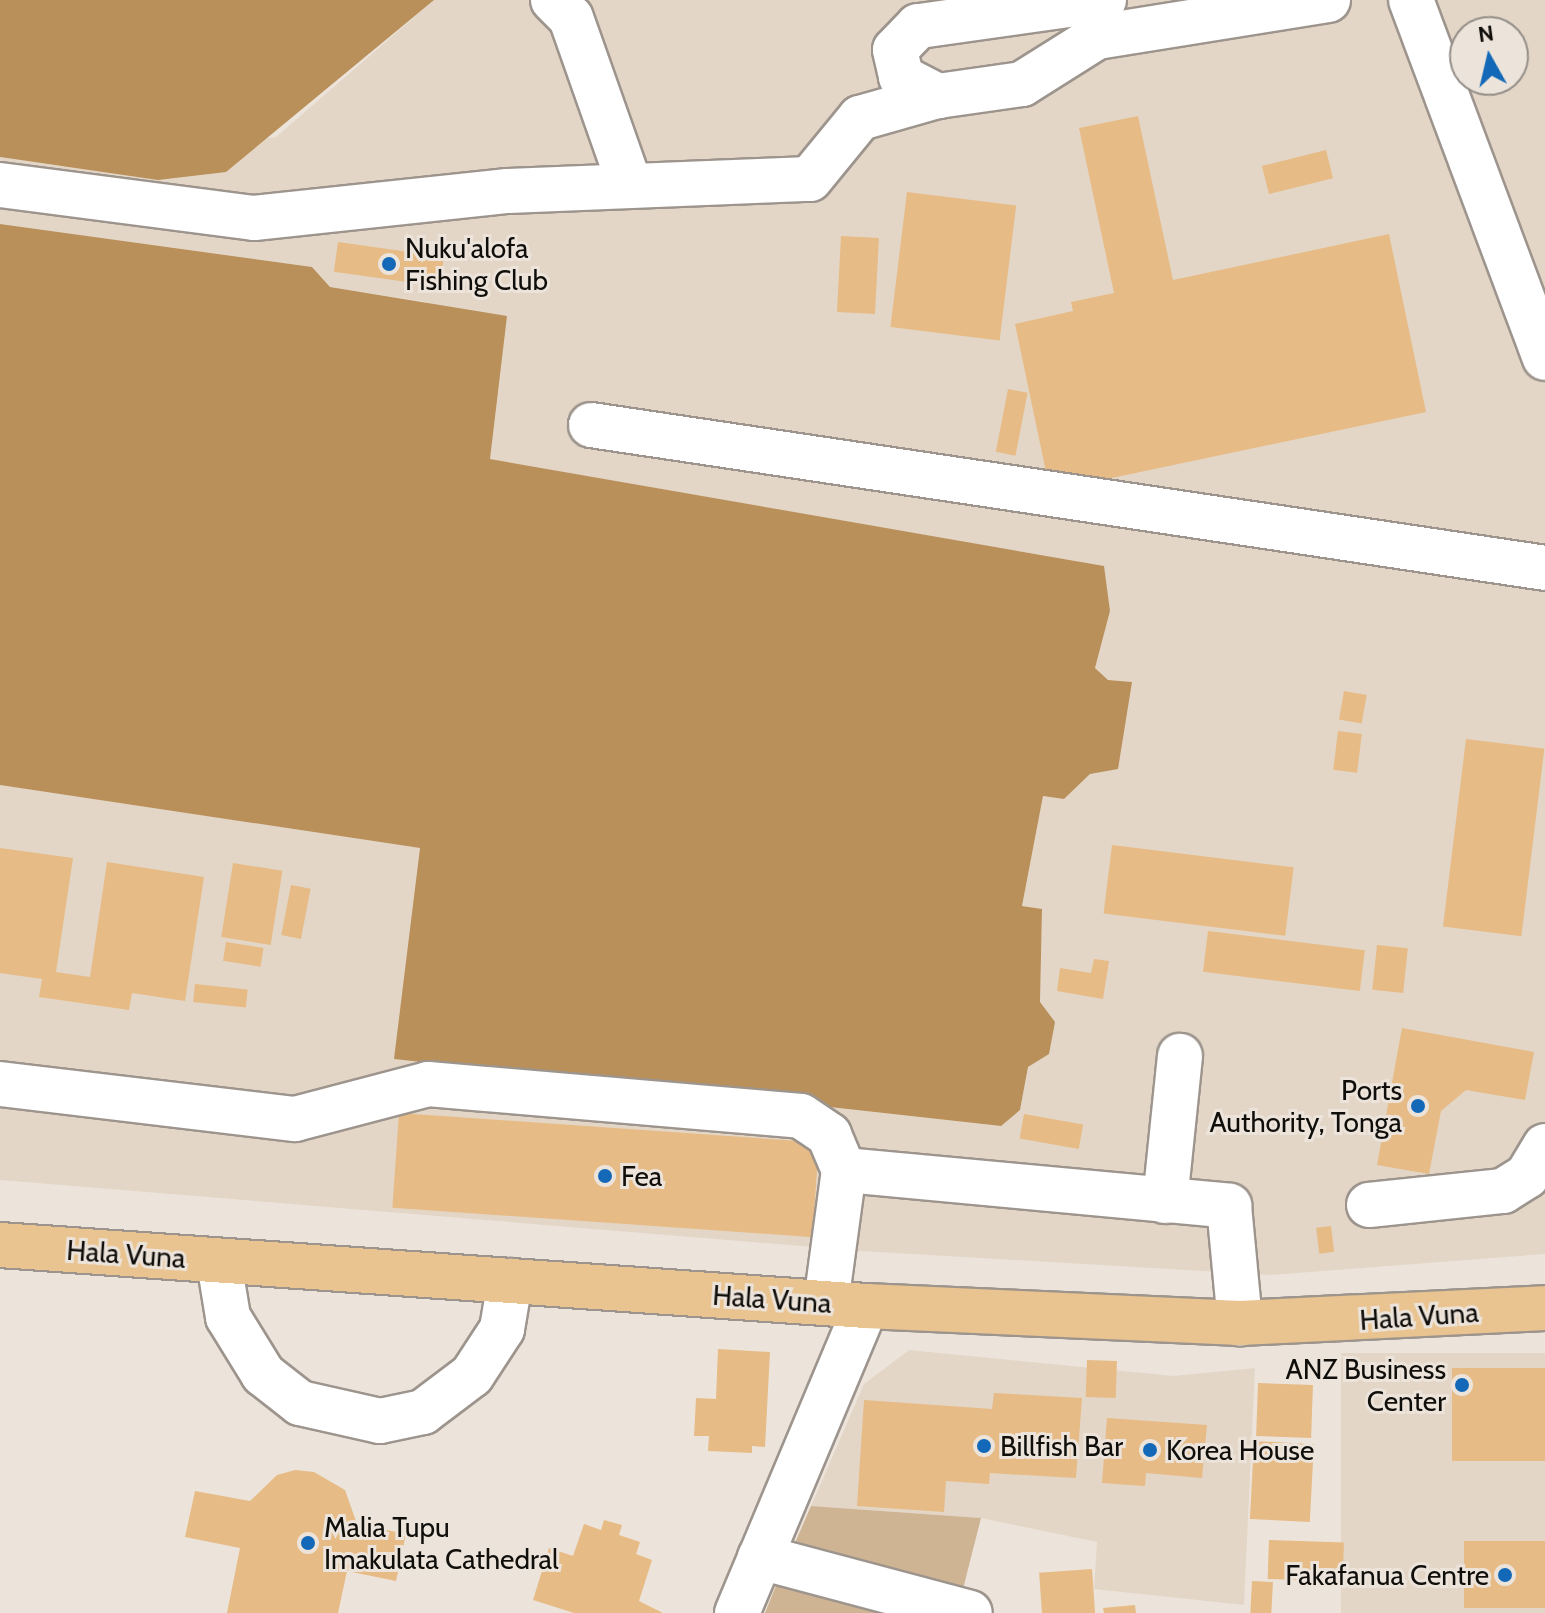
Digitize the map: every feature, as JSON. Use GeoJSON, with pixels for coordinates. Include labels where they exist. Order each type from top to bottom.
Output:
{"type":"FeatureCollection","features":[{"type":"Feature","properties":{"kind":"main road","name":"Hala Vuna"},"geometry":{"type":"LineString","coordinates":[[0,1245],[846,1305],[1240,1323],[1545,1308]]}},
{"type":"Feature","properties":{"kind":"street"},"geometry":{"type":"LineString","coordinates":[[553,0],[571,18],[630,186]]}},
{"type":"Feature","properties":{"kind":"street"},"geometry":{"type":"LineString","coordinates":[[938,96],[901,77],[895,50],[918,26],[1104,0]]}},
{"type":"Feature","properties":{"kind":"street"},"geometry":{"type":"LineString","coordinates":[[0,185],[254,218],[508,191],[810,179],[860,118],[938,96],[1022,84],[1097,37],[1328,0]]}},
{"type":"Feature","properties":{"kind":"street"},"geometry":{"type":"LineString","coordinates":[[1411,0],[1545,358]]}},
{"type":"Feature","properties":{"kind":"street"},"geometry":{"type":"LineString","coordinates":[[591,425],[1545,568]]}},
{"type":"Feature","properties":{"kind":"street"},"geometry":{"type":"LineString","coordinates":[[1165,1201],[1180,1056]]}},
{"type":"Feature","properties":{"kind":"street"},"geometry":{"type":"LineString","coordinates":[[0,1084],[295,1119],[428,1084],[801,1116],[829,1135],[844,1170],[846,1305],[760,1557],[737,1613]]}},
{"type":"Feature","properties":{"kind":"street"},"geometry":{"type":"LineString","coordinates":[[1369,1205],[1503,1191],[1527,1176],[1545,1146]]}},
{"type":"Feature","properties":{"kind":"street"},"geometry":{"type":"LineString","coordinates":[[844,1170],[1229,1206],[1240,1323]]}},
{"type":"Feature","properties":{"kind":"street"},"geometry":{"type":"LineString","coordinates":[[219,1262],[228,1317],[263,1374],[300,1403],[380,1421],[423,1412],[472,1375],[502,1329],[510,1281]]}},
{"type":"Feature","properties":{"kind":"street"},"geometry":{"type":"LineString","coordinates":[[760,1557],[970,1613]]}},
{"type":"Feature","properties":{"kind":"shaded area"},"geometry":{"type":"Polygon","coordinates":[[[0,0],[434,0],[226,172],[158,180],[0,157],[0,0]]]}},
{"type":"Feature","properties":{"kind":"shaded area"},"geometry":{"type":"Polygon","coordinates":[[[434,0],[1545,0],[1545,1254],[1271,1275],[861,1251],[0,1180],[0,785],[420,848],[395,1059],[1000,1126],[1020,1110],[1028,1067],[1049,1054],[1054,1023],[1040,1002],[1042,909],[1022,906],[1043,796],[1064,799],[1090,774],[1131,682],[1108,680],[1095,668],[1110,611],[1103,566],[489,459],[426,302],[330,287],[312,267],[0,224],[0,157],[60,166],[276,137],[434,0]]]}},
{"type":"Feature","properties":{"kind":"shaded area"},"geometry":{"type":"Polygon","coordinates":[[[0,224],[312,267],[330,287],[507,316],[490,459],[1104,566],[1110,611],[1095,668],[1108,680],[1132,682],[1118,769],[1090,774],[1064,799],[1043,796],[1022,906],[1042,909],[1040,1002],[1055,1022],[1049,1054],[1028,1067],[1020,1110],[1001,1126],[394,1059],[420,848],[0,785],[0,224]]]}},
{"type":"Feature","properties":{"kind":"shaded area"},"geometry":{"type":"Polygon","coordinates":[[[909,1350],[1174,1376],[1255,1368],[1244,1605],[1094,1589],[1097,1542],[981,1518],[811,1506],[864,1384],[909,1350]]]}},
{"type":"Feature","properties":{"kind":"shaded area"},"geometry":{"type":"Polygon","coordinates":[[[1341,1353],[1545,1353],[1545,1613],[1341,1613],[1341,1353]]]}},
{"type":"Feature","properties":{"kind":"shaded area"},"geometry":{"type":"Polygon","coordinates":[[[811,1506],[981,1518],[961,1597],[794,1545],[811,1506]]]}},
{"type":"Feature","properties":{"kind":"shaded area"},"geometry":{"type":"Polygon","coordinates":[[[779,1578],[920,1613],[765,1613],[779,1578]]]}},
{"type":"Feature","properties":{"kind":"building"},"geometry":{"type":"Polygon","coordinates":[[[1138,116],[1173,280],[1389,234],[1426,412],[1050,491],[1015,324],[1073,311],[1071,302],[1114,293],[1079,128],[1138,116]]]}},
{"type":"Feature","properties":{"kind":"building"},"geometry":{"type":"Polygon","coordinates":[[[1326,150],[1333,178],[1269,194],[1262,166],[1326,150]]]}},
{"type":"Feature","properties":{"kind":"building"},"geometry":{"type":"Polygon","coordinates":[[[907,192],[1016,205],[1000,340],[890,327],[907,192]]]}},
{"type":"Feature","properties":{"kind":"building"},"geometry":{"type":"Polygon","coordinates":[[[841,236],[879,238],[875,314],[837,312],[841,236]]]}},
{"type":"Feature","properties":{"kind":"building","name":"Nuku'alofa Fishing Club"},"geometry":{"type":"Polygon","coordinates":[[[338,242],[444,257],[440,287],[334,272],[338,242]]]}},
{"type":"Feature","properties":{"kind":"building"},"geometry":{"type":"Polygon","coordinates":[[[1008,389],[1028,393],[1015,456],[996,452],[1008,389]]]}},
{"type":"Feature","properties":{"kind":"building"},"geometry":{"type":"Polygon","coordinates":[[[1344,691],[1367,695],[1362,724],[1339,720],[1344,691]]]}},
{"type":"Feature","properties":{"kind":"building"},"geometry":{"type":"Polygon","coordinates":[[[1338,731],[1362,734],[1357,773],[1333,770],[1338,731]]]}},
{"type":"Feature","properties":{"kind":"building"},"geometry":{"type":"Polygon","coordinates":[[[1466,739],[1544,749],[1521,936],[1443,927],[1466,739]]]}},
{"type":"Feature","properties":{"kind":"building"},"geometry":{"type":"Polygon","coordinates":[[[1112,845],[1294,867],[1285,936],[1104,913],[1112,845]]]}},
{"type":"Feature","properties":{"kind":"building"},"geometry":{"type":"Polygon","coordinates":[[[0,848],[73,858],[56,972],[90,977],[107,862],[204,877],[185,1001],[132,993],[129,1010],[39,997],[42,979],[0,973],[0,848]]]}},
{"type":"Feature","properties":{"kind":"building"},"geometry":{"type":"Polygon","coordinates":[[[233,863],[282,871],[271,945],[221,937],[233,863]]]}},
{"type":"Feature","properties":{"kind":"building"},"geometry":{"type":"Polygon","coordinates":[[[291,885],[311,889],[301,939],[281,935],[291,885]]]}},
{"type":"Feature","properties":{"kind":"building"},"geometry":{"type":"Polygon","coordinates":[[[1208,931],[1365,950],[1360,991],[1203,972],[1208,931]]]}},
{"type":"Feature","properties":{"kind":"building"},"geometry":{"type":"Polygon","coordinates":[[[226,942],[264,948],[261,967],[223,961],[226,942]]]}},
{"type":"Feature","properties":{"kind":"building"},"geometry":{"type":"Polygon","coordinates":[[[1377,945],[1408,948],[1403,993],[1372,990],[1377,945]]]}},
{"type":"Feature","properties":{"kind":"building"},"geometry":{"type":"Polygon","coordinates":[[[1094,959],[1109,961],[1103,999],[1057,991],[1060,968],[1091,973],[1094,959]]]}},
{"type":"Feature","properties":{"kind":"building"},"geometry":{"type":"Polygon","coordinates":[[[195,984],[248,990],[246,1007],[193,1002],[195,984]]]}},
{"type":"Feature","properties":{"kind":"building","name":"Ports Authority, Tonga"},"geometry":{"type":"Polygon","coordinates":[[[1402,1028],[1534,1052],[1525,1100],[1466,1090],[1441,1111],[1429,1174],[1377,1165],[1402,1028]]]}},
{"type":"Feature","properties":{"kind":"building","name":"Fea"},"geometry":{"type":"Polygon","coordinates":[[[399,1113],[819,1142],[812,1237],[392,1208],[399,1113]]]}},
{"type":"Feature","properties":{"kind":"building"},"geometry":{"type":"Polygon","coordinates":[[[1024,1114],[1083,1124],[1079,1149],[1020,1139],[1024,1114]]]}},
{"type":"Feature","properties":{"kind":"building"},"geometry":{"type":"Polygon","coordinates":[[[1331,1226],[1334,1252],[1319,1254],[1316,1228],[1331,1226]]]}},
{"type":"Feature","properties":{"kind":"building"},"geometry":{"type":"Polygon","coordinates":[[[718,1349],[770,1352],[765,1447],[752,1446],[752,1453],[708,1451],[709,1436],[694,1436],[696,1398],[716,1399],[718,1349]]]}},
{"type":"Feature","properties":{"kind":"building"},"geometry":{"type":"Polygon","coordinates":[[[1087,1360],[1117,1361],[1116,1398],[1086,1397],[1087,1360]]]}},
{"type":"Feature","properties":{"kind":"building"},"geometry":{"type":"Polygon","coordinates":[[[1452,1368],[1545,1368],[1545,1461],[1452,1461],[1452,1368]]]}},
{"type":"Feature","properties":{"kind":"building"},"geometry":{"type":"Polygon","coordinates":[[[1258,1383],[1313,1385],[1311,1438],[1256,1436],[1258,1383]]]}},
{"type":"Feature","properties":{"kind":"building"},"geometry":{"type":"Polygon","coordinates":[[[994,1393],[1082,1398],[1076,1478],[990,1473],[989,1484],[946,1481],[944,1512],[857,1506],[864,1400],[992,1409],[994,1393]]]}},
{"type":"Feature","properties":{"kind":"building"},"geometry":{"type":"Polygon","coordinates":[[[1107,1418],[1207,1425],[1202,1478],[1146,1473],[1145,1486],[1102,1483],[1107,1418]]]}},
{"type":"Feature","properties":{"kind":"building"},"geometry":{"type":"Polygon","coordinates":[[[1254,1441],[1314,1444],[1310,1522],[1250,1519],[1254,1441]]]}},
{"type":"Feature","properties":{"kind":"building","name":"Malia Tupu Imakulata Cathedral"},"geometry":{"type":"Polygon","coordinates":[[[295,1470],[314,1472],[345,1490],[357,1524],[406,1534],[396,1581],[347,1571],[338,1613],[227,1613],[240,1548],[185,1537],[195,1491],[250,1501],[277,1475],[295,1470]]]}},
{"type":"Feature","properties":{"kind":"building"},"geometry":{"type":"Polygon","coordinates":[[[604,1520],[622,1525],[619,1535],[640,1542],[636,1554],[652,1560],[639,1601],[663,1613],[574,1613],[533,1600],[549,1548],[573,1556],[584,1524],[601,1530],[604,1520]]]}},
{"type":"Feature","properties":{"kind":"building"},"geometry":{"type":"Polygon","coordinates":[[[1269,1540],[1344,1543],[1343,1582],[1268,1579],[1269,1540]]]}},
{"type":"Feature","properties":{"kind":"building","name":"Fakafanua Centre"},"geometry":{"type":"Polygon","coordinates":[[[1464,1541],[1545,1541],[1545,1608],[1464,1608],[1464,1541]]]}},
{"type":"Feature","properties":{"kind":"building"},"geometry":{"type":"Polygon","coordinates":[[[1092,1569],[1095,1613],[1042,1613],[1039,1573],[1092,1569]]]}},
{"type":"Feature","properties":{"kind":"building"},"geometry":{"type":"Polygon","coordinates":[[[1252,1581],[1273,1582],[1271,1613],[1250,1613],[1252,1581]]]}},
{"type":"Feature","properties":{"kind":"building"},"geometry":{"type":"Polygon","coordinates":[[[1135,1605],[1136,1613],[1104,1613],[1103,1608],[1135,1605]]]}},
{"type":"Feature","properties":{"kind":"place","name":"Nuku'alofa Fishing Club"},"geometry":{"type":"Point","coordinates":[389,264]}},
{"type":"Feature","properties":{"kind":"place","name":"Ports Authority, Tonga"},"geometry":{"type":"Point","coordinates":[1418,1106]}},
{"type":"Feature","properties":{"kind":"place","name":"Fea"},"geometry":{"type":"Point","coordinates":[605,1176]}},
{"type":"Feature","properties":{"kind":"place","name":"ANZ Business Center"},"geometry":{"type":"Point","coordinates":[1462,1385]}},
{"type":"Feature","properties":{"kind":"place","name":"Billfish Bar"},"geometry":{"type":"Point","coordinates":[984,1446]}},
{"type":"Feature","properties":{"kind":"place","name":"Korea House"},"geometry":{"type":"Point","coordinates":[1150,1450]}},
{"type":"Feature","properties":{"kind":"place","name":"Malia Tupu Imakulata Cathedral"},"geometry":{"type":"Point","coordinates":[308,1543]}},
{"type":"Feature","properties":{"kind":"place","name":"Fakafanua Centre"},"geometry":{"type":"Point","coordinates":[1505,1575]}}]}
